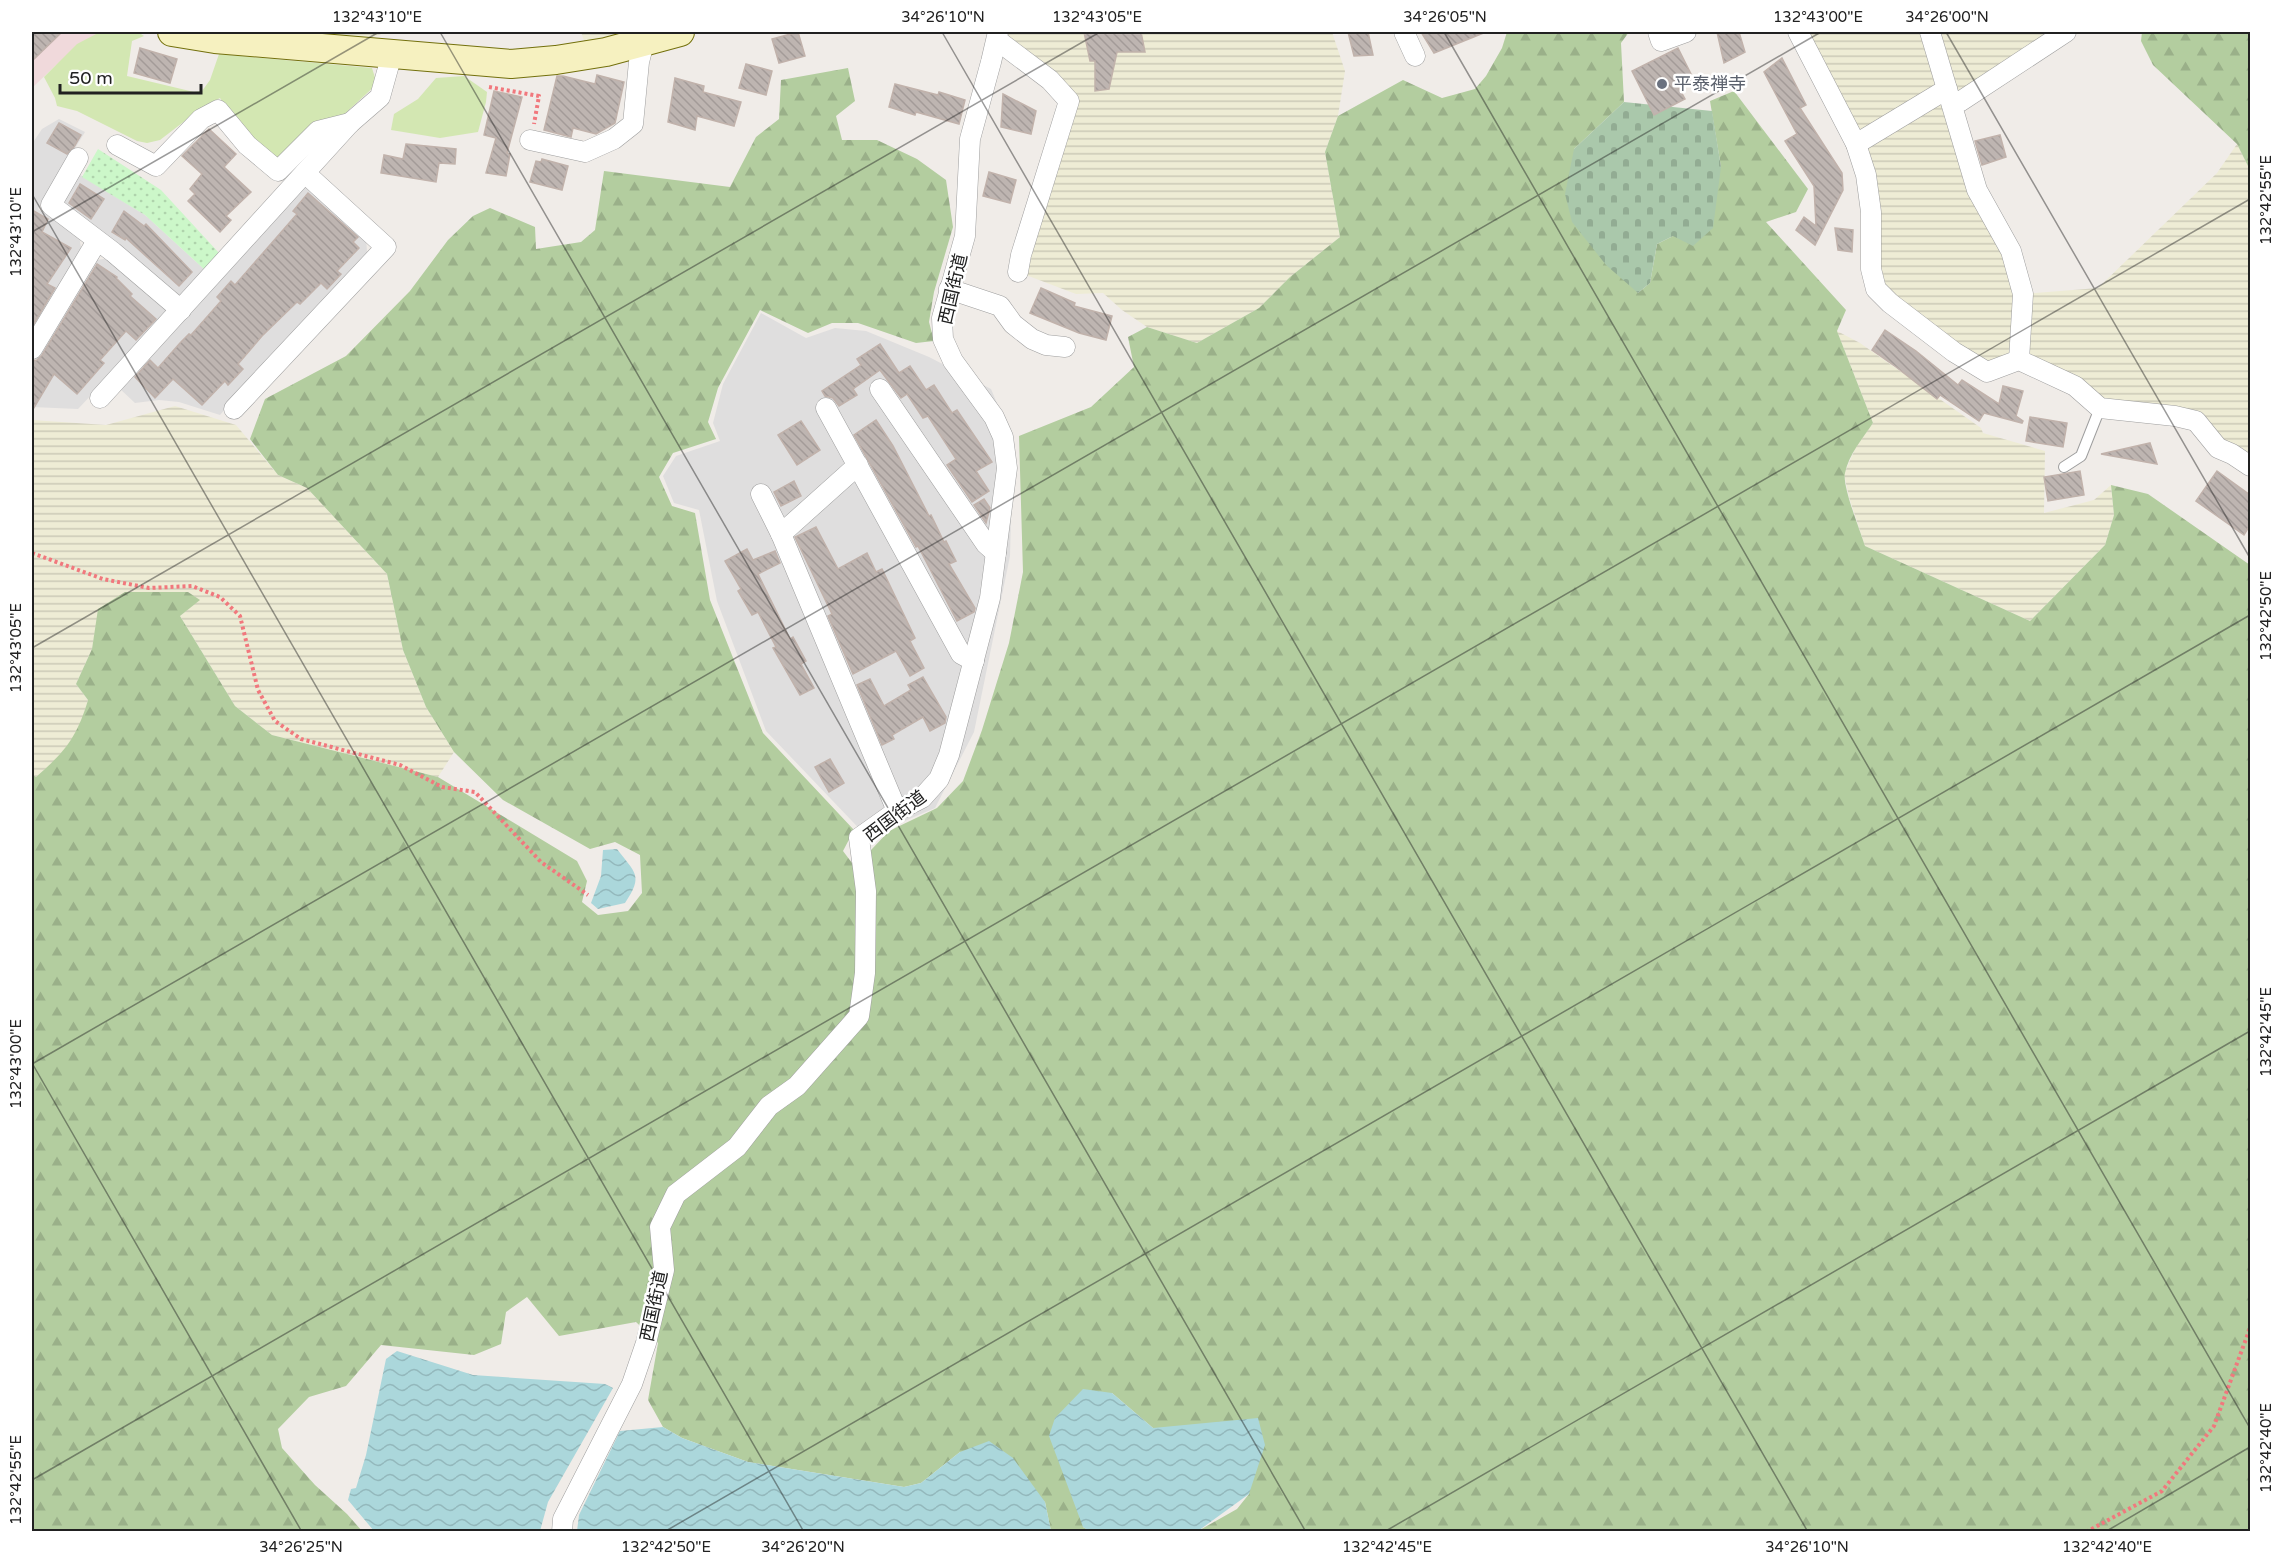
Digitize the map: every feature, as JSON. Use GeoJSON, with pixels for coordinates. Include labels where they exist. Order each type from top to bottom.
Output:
{"type":"FeatureCollection","features":[{"type":"Feature","properties":{"kind":"street"},"geometry":{"type":"LineString","coordinates":[[172,32],[215,39],[275,38],[392,54],[511,64],[589,55],[680,32]]}},
{"type":"Feature","properties":{"kind":"street"},"geometry":{"type":"LineString","coordinates":[[1404,32],[1415,56]]}},
{"type":"Feature","properties":{"kind":"street"},"geometry":{"type":"LineString","coordinates":[[1658,32],[1661,41],[1686,32]]}},
{"type":"Feature","properties":{"kind":"street"},"geometry":{"type":"LineString","coordinates":[[1798,32],[1856,144],[1866,175],[1871,212],[1871,269],[1876,289],[1890,303],[1954,352],[1987,372],[2019,360],[2075,386],[2100,408],[2175,416],[2196,421],[2218,448],[2250,466]]}},
{"type":"Feature","properties":{"kind":"street"},"geometry":{"type":"LineString","coordinates":[[1930,32],[1977,190],[2011,251],[2023,294],[2019,360]]}},
{"type":"Feature","properties":{"kind":"street"},"geometry":{"type":"LineString","coordinates":[[1856,144],[1949,96],[1961,101],[2066,32]]}},
{"type":"Feature","properties":{"kind":"street"},"geometry":{"type":"LineString","coordinates":[[997,36],[1050,80],[1069,101],[1021,255],[1018,272]]}},
{"type":"Feature","properties":{"kind":"street","name":"西国街道"},"geometry":{"type":"LineString","coordinates":[[562,1532],[563,1519],[632,1384],[643,1353],[664,1270],[660,1227],[676,1194],[736,1147],[769,1106],[797,1086],[859,1016],[865,973],[866,891],[859,838],[897,810],[922,798],[939,779],[950,755],[990,598],[1007,468],[1003,437],[994,417],[953,361],[943,339],[942,318],[965,236],[970,139],[997,36]]}},
{"type":"Feature","properties":{"kind":"street"},"geometry":{"type":"LineString","coordinates":[[530,140],[585,152],[614,139],[633,124],[639,62],[644,42]]}},
{"type":"Feature","properties":{"kind":"street"},"geometry":{"type":"LineString","coordinates":[[100,398],[350,123],[380,97],[392,54]]}},
{"type":"Feature","properties":{"kind":"street"},"geometry":{"type":"LineString","coordinates":[[117,145],[156,166],[201,119],[218,110],[246,145],[278,171],[318,131],[350,123]]}},
{"type":"Feature","properties":{"kind":"street"},"geometry":{"type":"LineString","coordinates":[[78,158],[51,205],[181,310]]}},
{"type":"Feature","properties":{"kind":"street"},"geometry":{"type":"LineString","coordinates":[[234,409],[386,247],[305,173]]}},
{"type":"Feature","properties":{"kind":"street"},"geometry":{"type":"LineString","coordinates":[[32,349],[98,241]]}},
{"type":"Feature","properties":{"kind":"street"},"geometry":{"type":"LineString","coordinates":[[949,289],[1000,306],[1013,324],[1032,339],[1046,345],[1065,347]]}},
{"type":"Feature","properties":{"kind":"street"},"geometry":{"type":"LineString","coordinates":[[880,389],[986,544],[996,553]]}},
{"type":"Feature","properties":{"kind":"street"},"geometry":{"type":"LineString","coordinates":[[826,408],[961,654],[974,660]]}},
{"type":"Feature","properties":{"kind":"street"},"geometry":{"type":"LineString","coordinates":[[781,534],[858,465]]}},
{"type":"Feature","properties":{"kind":"street"},"geometry":{"type":"LineString","coordinates":[[761,494],[781,534],[897,810]]}},
{"type":"Feature","properties":{"kind":"lane"},"geometry":{"type":"LineString","coordinates":[[2064,466],[2081,456],[2100,408]]}},
{"type":"Feature","properties":{"kind":"path"},"geometry":{"type":"LineString","coordinates":[[486,86],[539,96],[530,140]]}},
{"type":"Feature","properties":{"kind":"path"},"geometry":{"type":"LineString","coordinates":[[32,553],[103,579],[149,588],[192,586],[220,597],[240,616],[258,690],[275,721],[301,739],[400,765],[442,787],[475,792],[541,862],[588,895]]}},
{"type":"Feature","properties":{"kind":"path"},"geometry":{"type":"LineString","coordinates":[[2086,1532],[2162,1491],[2214,1426],[2250,1328]]}},
{"type":"Feature","properties":{"kind":"shaded area"},"geometry":{"type":"Polygon","coordinates":[[[32,32],[100,32],[56,65],[32,88],[32,32]]]}},
{"type":"Feature","properties":{"kind":"shaded area"},"geometry":{"type":"Polygon","coordinates":[[[275,32],[386,32],[344,50],[275,32]]]}},
{"type":"Feature","properties":{"kind":"shaded area"},"geometry":{"type":"Polygon","coordinates":[[[581,32],[680,32],[589,55],[581,32]]]}},
{"type":"Feature","properties":{"kind":"shaded area"},"geometry":{"type":"Polygon","coordinates":[[[998,32],[1332,32],[1345,71],[1338,116],[1325,152],[1340,237],[1290,277],[1259,308],[1197,343],[1147,327],[1122,310],[1103,293],[1076,294],[1018,272],[1069,101],[998,32]]]}},
{"type":"Feature","properties":{"kind":"shaded area"},"geometry":{"type":"Polygon","coordinates":[[[1798,32],[2066,32],[1952,104],[2023,294],[2098,288],[2217,173],[2237,144],[2250,170],[2250,466],[2196,421],[2100,408],[2019,360],[1987,372],[1876,289],[1866,175],[1798,32]]]}},
{"type":"Feature","properties":{"kind":"shaded area"},"geometry":{"type":"Polygon","coordinates":[[[59,119],[85,132],[38,209],[79,236],[82,253],[32,337],[32,144],[42,129],[59,119]]]}},
{"type":"Feature","properties":{"kind":"shaded area"},"geometry":{"type":"Polygon","coordinates":[[[77,173],[145,215],[205,270],[182,297],[122,248],[65,210],[62,196],[77,173]]]}},
{"type":"Feature","properties":{"kind":"shaded area"},"geometry":{"type":"Polygon","coordinates":[[[305,183],[366,236],[367,253],[220,415],[179,402],[159,400],[135,403],[119,388],[305,183]]]}},
{"type":"Feature","properties":{"kind":"shaded area"},"geometry":{"type":"Polygon","coordinates":[[[113,258],[172,309],[78,409],[32,407],[32,367],[95,260],[113,258]]]}},
{"type":"Feature","properties":{"kind":"shaded area"},"geometry":{"type":"Polygon","coordinates":[[[761,313],[806,338],[835,328],[866,331],[929,357],[991,389],[1013,441],[1010,556],[974,732],[935,808],[886,829],[873,843],[766,731],[717,601],[699,510],[674,503],[663,476],[676,456],[720,441],[713,423],[723,384],[761,313]]]}},
{"type":"Feature","properties":{"kind":"shaded area"},"geometry":{"type":"Polygon","coordinates":[[[1837,331],[1860,343],[1981,428],[1983,433],[2045,451],[2044,513],[2094,500],[2111,485],[2114,515],[2105,545],[2030,621],[1865,546],[1844,474],[1856,447],[1873,423],[1837,331]]]}},
{"type":"Feature","properties":{"kind":"shaded area"},"geometry":{"type":"Polygon","coordinates":[[[175,406],[236,425],[278,475],[307,488],[387,574],[403,650],[426,707],[454,752],[438,777],[272,735],[235,706],[180,616],[199,600],[188,592],[126,592],[98,614],[92,649],[76,684],[88,700],[81,725],[61,756],[36,777],[32,774],[32,420],[106,425],[175,406]]]}},
{"type":"Feature","properties":{"kind":"green space"},"geometry":{"type":"Polygon","coordinates":[[[100,32],[138,32],[144,36],[132,41],[127,76],[194,92],[202,91],[210,80],[219,54],[372,68],[377,84],[339,119],[276,163],[234,120],[220,98],[203,107],[160,140],[147,143],[137,141],[77,111],[57,106],[44,77],[77,44],[100,32]]]}},
{"type":"Feature","properties":{"kind":"green space"},"geometry":{"type":"Polygon","coordinates":[[[1507,32],[1629,32],[1621,43],[1624,102],[1574,149],[1638,293],[1650,283],[1657,244],[1673,236],[1721,167],[1710,101],[1734,91],[1808,189],[1796,212],[1766,222],[1846,310],[1837,331],[1873,423],[1853,453],[1845,473],[1849,498],[1865,546],[2030,621],[2105,545],[2114,515],[2111,485],[2148,494],[2250,565],[2250,1531],[1198,1531],[1237,1509],[1249,1494],[1204,1429],[1153,1428],[1112,1393],[1083,1527],[1091,1531],[1051,1531],[1045,1502],[960,1452],[921,1483],[904,1487],[748,1462],[682,1438],[663,1427],[648,1400],[658,1343],[636,1322],[559,1336],[527,1297],[506,1312],[501,1344],[474,1355],[381,1345],[346,1386],[309,1397],[278,1429],[282,1448],[315,1485],[362,1531],[32,1531],[32,774],[36,777],[55,760],[69,743],[79,724],[88,700],[76,684],[92,649],[98,609],[125,592],[188,592],[200,600],[180,616],[235,706],[272,735],[438,777],[577,861],[587,881],[582,902],[598,915],[628,911],[642,893],[640,855],[615,842],[590,849],[503,800],[454,752],[426,707],[403,650],[387,574],[307,488],[278,475],[250,439],[265,399],[346,356],[410,291],[448,240],[473,216],[490,208],[535,227],[536,249],[581,242],[595,230],[604,171],[730,187],[756,137],[779,119],[781,80],[848,68],[855,101],[836,116],[842,140],[877,140],[917,159],[946,180],[953,227],[934,292],[929,322],[934,341],[916,343],[858,323],[832,323],[808,333],[760,310],[718,388],[708,422],[716,439],[673,453],[659,477],[672,506],[695,513],[710,600],[763,733],[854,830],[843,851],[855,867],[889,831],[937,808],[963,781],[982,730],[1009,643],[1023,572],[1019,436],[1091,407],[1134,367],[1128,337],[1147,327],[1197,343],[1259,308],[1290,277],[1340,237],[1325,152],[1338,116],[1403,80],[1442,98],[1475,89],[1486,76],[1502,48],[1507,32]]]}},
{"type":"Feature","properties":{"kind":"green space"},"geometry":{"type":"Polygon","coordinates":[[[2142,32],[2250,32],[2250,170],[2237,144],[2153,65],[2141,41],[2142,32]]]}},
{"type":"Feature","properties":{"kind":"green space"},"geometry":{"type":"Polygon","coordinates":[[[464,76],[487,92],[478,132],[440,138],[391,130],[394,114],[418,99],[436,78],[464,76]]]}},
{"type":"Feature","properties":{"kind":"green space"},"geometry":{"type":"Polygon","coordinates":[[[1624,102],[1712,111],[1721,167],[1713,228],[1693,246],[1673,236],[1657,244],[1650,283],[1638,293],[1606,265],[1572,222],[1565,194],[1574,149],[1624,102]]]}},
{"type":"Feature","properties":{"kind":"green space"},"geometry":{"type":"Polygon","coordinates":[[[98,149],[161,190],[219,253],[205,270],[145,215],[82,177],[98,149]]]}},
{"type":"Feature","properties":{"kind":"water"},"geometry":{"type":"Polygon","coordinates":[[[617,849],[632,869],[636,880],[625,903],[598,909],[591,903],[601,876],[603,850],[617,849]]]}},
{"type":"Feature","properties":{"kind":"water"},"geometry":{"type":"Polygon","coordinates":[[[397,1351],[473,1375],[605,1384],[613,1388],[548,1502],[540,1531],[374,1531],[348,1500],[351,1489],[356,1488],[366,1455],[386,1359],[397,1351]]]}},
{"type":"Feature","properties":{"kind":"water"},"geometry":{"type":"Polygon","coordinates":[[[1083,1389],[1112,1393],[1153,1428],[1258,1418],[1265,1445],[1249,1494],[1198,1531],[1091,1532],[1083,1527],[1049,1436],[1055,1418],[1083,1389]]]}},
{"type":"Feature","properties":{"kind":"water"},"geometry":{"type":"Polygon","coordinates":[[[663,1427],[682,1438],[748,1462],[904,1487],[921,1483],[960,1452],[989,1441],[1013,1458],[1045,1502],[1051,1531],[577,1531],[579,1515],[620,1431],[663,1427]]]}},
{"type":"Feature","properties":{"kind":"building"},"geometry":{"type":"Polygon","coordinates":[[[32,32],[62,32],[32,61],[32,32]]]}},
{"type":"Feature","properties":{"kind":"building"},"geometry":{"type":"Polygon","coordinates":[[[798,32],[805,56],[779,63],[772,39],[798,32]]]}},
{"type":"Feature","properties":{"kind":"building"},"geometry":{"type":"Polygon","coordinates":[[[1084,32],[1141,32],[1145,52],[1117,52],[1109,89],[1095,91],[1095,61],[1090,61],[1084,32]]]}},
{"type":"Feature","properties":{"kind":"building"},"geometry":{"type":"Polygon","coordinates":[[[1348,32],[1368,32],[1373,55],[1354,56],[1348,32]]]}},
{"type":"Feature","properties":{"kind":"building"},"geometry":{"type":"Polygon","coordinates":[[[1421,32],[1486,32],[1434,53],[1421,32]]]}},
{"type":"Feature","properties":{"kind":"building"},"geometry":{"type":"Polygon","coordinates":[[[1717,32],[1739,32],[1745,52],[1724,63],[1717,32]]]}},
{"type":"Feature","properties":{"kind":"building"},"geometry":{"type":"Polygon","coordinates":[[[140,48],[177,59],[170,83],[134,73],[140,48]]]}},
{"type":"Feature","properties":{"kind":"building","name":"平泰禅寺"},"geometry":{"type":"Polygon","coordinates":[[[1678,48],[1694,80],[1679,88],[1685,99],[1654,115],[1632,71],[1678,48]]]}},
{"type":"Feature","properties":{"kind":"building"},"geometry":{"type":"Polygon","coordinates":[[[1782,58],[1806,105],[1800,108],[1842,173],[1843,190],[1815,245],[1796,230],[1804,217],[1816,226],[1814,186],[1785,141],[1797,134],[1764,72],[1782,58]]]}},
{"type":"Feature","properties":{"kind":"building"},"geometry":{"type":"Polygon","coordinates":[[[746,64],[772,71],[766,95],[739,88],[746,64]]]}},
{"type":"Feature","properties":{"kind":"building"},"geometry":{"type":"Polygon","coordinates":[[[597,75],[624,82],[615,123],[596,134],[573,128],[571,137],[544,130],[557,76],[595,84],[597,75]]]}},
{"type":"Feature","properties":{"kind":"building"},"geometry":{"type":"Polygon","coordinates":[[[675,78],[704,86],[703,92],[741,102],[734,126],[697,116],[695,130],[668,122],[675,78]]]}},
{"type":"Feature","properties":{"kind":"building"},"geometry":{"type":"Polygon","coordinates":[[[895,84],[938,95],[939,92],[965,100],[959,124],[889,107],[895,84]]]}},
{"type":"Feature","properties":{"kind":"building"},"geometry":{"type":"Polygon","coordinates":[[[494,91],[522,97],[507,153],[510,154],[506,176],[486,173],[496,138],[484,135],[494,91]]]}},
{"type":"Feature","properties":{"kind":"building"},"geometry":{"type":"Polygon","coordinates":[[[1003,94],[1036,111],[1031,134],[1001,127],[1003,94]]]}},
{"type":"Feature","properties":{"kind":"building"},"geometry":{"type":"Polygon","coordinates":[[[59,123],[81,135],[67,154],[47,143],[59,123]]]}},
{"type":"Feature","properties":{"kind":"building"},"geometry":{"type":"Polygon","coordinates":[[[209,129],[236,154],[224,167],[251,192],[226,216],[231,220],[220,232],[188,201],[195,194],[190,189],[202,174],[182,156],[209,129]]]}},
{"type":"Feature","properties":{"kind":"building"},"geometry":{"type":"Polygon","coordinates":[[[2000,135],[2006,157],[1982,165],[1975,141],[2000,135]]]}},
{"type":"Feature","properties":{"kind":"building"},"geometry":{"type":"Polygon","coordinates":[[[406,144],[456,149],[455,164],[439,163],[436,182],[381,173],[384,155],[403,159],[406,144]]]}},
{"type":"Feature","properties":{"kind":"building"},"geometry":{"type":"Polygon","coordinates":[[[542,159],[568,166],[562,190],[530,182],[536,161],[541,162],[542,159]]]}},
{"type":"Feature","properties":{"kind":"building"},"geometry":{"type":"Polygon","coordinates":[[[989,172],[1016,180],[1010,203],[983,196],[989,172]]]}},
{"type":"Feature","properties":{"kind":"building"},"geometry":{"type":"Polygon","coordinates":[[[80,184],[104,199],[91,219],[69,203],[80,184]]]}},
{"type":"Feature","properties":{"kind":"building"},"geometry":{"type":"Polygon","coordinates":[[[308,193],[358,237],[353,242],[359,248],[337,271],[341,274],[327,289],[321,283],[300,304],[297,302],[262,336],[238,364],[243,369],[228,385],[225,381],[202,405],[173,379],[155,398],[135,377],[150,360],[158,368],[189,334],[191,335],[221,301],[217,297],[231,281],[235,285],[297,214],[293,211],[308,193]]]}},
{"type":"Feature","properties":{"kind":"building"},"geometry":{"type":"Polygon","coordinates":[[[32,210],[48,219],[42,232],[71,248],[47,284],[55,288],[32,327],[32,210]]]}},
{"type":"Feature","properties":{"kind":"building"},"geometry":{"type":"Polygon","coordinates":[[[124,211],[144,226],[146,224],[192,272],[179,286],[126,238],[125,240],[112,232],[124,211]]]}},
{"type":"Feature","properties":{"kind":"building"},"geometry":{"type":"Polygon","coordinates":[[[1835,228],[1853,230],[1852,252],[1838,250],[1835,228]]]}},
{"type":"Feature","properties":{"kind":"building"},"geometry":{"type":"Polygon","coordinates":[[[97,264],[117,277],[132,294],[130,296],[156,319],[136,340],[126,331],[100,360],[104,363],[77,394],[54,374],[32,411],[32,361],[42,355],[97,264]]]}},
{"type":"Feature","properties":{"kind":"building"},"geometry":{"type":"Polygon","coordinates":[[[1041,288],[1075,303],[1074,306],[1112,316],[1106,340],[1079,333],[1030,313],[1041,288]]]}},
{"type":"Feature","properties":{"kind":"building"},"geometry":{"type":"Polygon","coordinates":[[[1885,330],[1916,351],[1958,385],[1962,380],[1999,404],[2003,386],[2023,391],[2016,416],[2023,421],[2022,423],[1984,413],[1979,421],[1940,395],[1937,399],[1872,350],[1885,330]]]}},
{"type":"Feature","properties":{"kind":"building"},"geometry":{"type":"Polygon","coordinates":[[[880,344],[899,373],[910,366],[926,390],[934,385],[952,413],[957,410],[992,462],[976,471],[989,491],[972,502],[947,465],[956,459],[928,416],[923,418],[907,394],[901,398],[880,370],[853,389],[857,395],[839,406],[833,398],[825,396],[822,391],[861,365],[857,359],[880,344]]]}},
{"type":"Feature","properties":{"kind":"building"},"geometry":{"type":"Polygon","coordinates":[[[2030,417],[2067,423],[2063,447],[2026,441],[2030,417]]]}},
{"type":"Feature","properties":{"kind":"building"},"geometry":{"type":"Polygon","coordinates":[[[876,420],[893,446],[944,542],[946,541],[956,561],[949,564],[975,608],[974,612],[957,621],[918,546],[916,547],[854,435],[876,420]]]}},
{"type":"Feature","properties":{"kind":"building"},"geometry":{"type":"Polygon","coordinates":[[[801,421],[820,450],[797,465],[778,435],[801,421]]]}},
{"type":"Feature","properties":{"kind":"building"},"geometry":{"type":"Polygon","coordinates":[[[2150,443],[2157,464],[2101,454],[2150,443]]]}},
{"type":"Feature","properties":{"kind":"building"},"geometry":{"type":"Polygon","coordinates":[[[2080,471],[2084,495],[2048,501],[2044,477],[2080,471]]]}},
{"type":"Feature","properties":{"kind":"building"},"geometry":{"type":"Polygon","coordinates":[[[2217,471],[2250,495],[2250,525],[2244,535],[2196,501],[2217,471]]]}},
{"type":"Feature","properties":{"kind":"building"},"geometry":{"type":"Polygon","coordinates":[[[794,481],[801,496],[781,506],[774,492],[794,481]]]}},
{"type":"Feature","properties":{"kind":"building"},"geometry":{"type":"Polygon","coordinates":[[[984,499],[990,508],[986,523],[974,505],[984,499]]]}},
{"type":"Feature","properties":{"kind":"building"},"geometry":{"type":"Polygon","coordinates":[[[816,527],[838,569],[867,553],[876,572],[882,569],[915,638],[910,641],[924,668],[910,676],[896,651],[853,674],[828,616],[832,614],[795,537],[816,527]]]}},
{"type":"Feature","properties":{"kind":"building"},"geometry":{"type":"Polygon","coordinates":[[[747,549],[753,560],[775,551],[780,563],[758,574],[790,639],[793,637],[806,661],[801,664],[814,688],[800,695],[773,648],[776,647],[758,612],[752,615],[725,561],[747,549]]]}},
{"type":"Feature","properties":{"kind":"building"},"geometry":{"type":"Polygon","coordinates":[[[923,677],[946,717],[945,723],[930,731],[923,717],[892,735],[894,739],[882,745],[857,685],[870,679],[884,706],[911,690],[908,685],[923,677]]]}},
{"type":"Feature","properties":{"kind":"building"},"geometry":{"type":"Polygon","coordinates":[[[830,759],[844,783],[829,792],[815,767],[830,759]]]}},
{"type":"Feature","properties":{"kind":"place","name":"平泰禅寺"},"geometry":{"type":"Point","coordinates":[1662,84]}}]}
